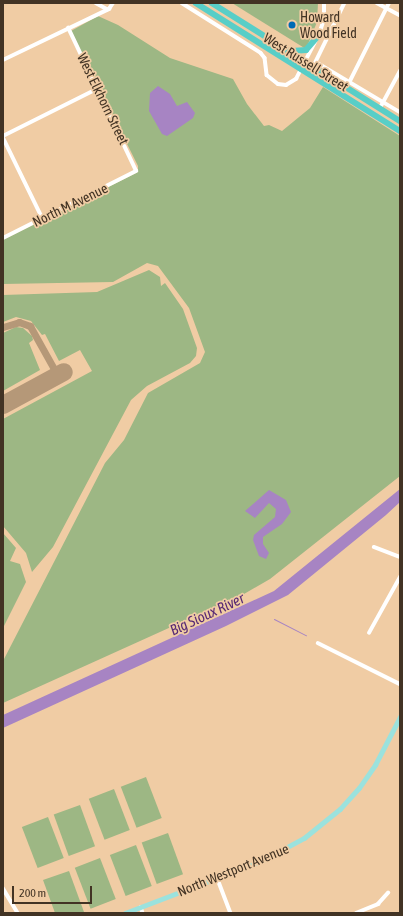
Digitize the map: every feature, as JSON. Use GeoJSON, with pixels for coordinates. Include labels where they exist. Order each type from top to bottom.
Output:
{"type":"FeatureCollection","features":[{"type":"Feature","properties":{"kind":"highway","name":"West Russell Street"},"geometry":{"type":"LineString","coordinates":[[196,3],[400,130]]}},
{"type":"Feature","properties":{"kind":"highway","name":"West Russell Street"},"geometry":{"type":"LineString","coordinates":[[212,3],[400,121]]}},
{"type":"Feature","properties":{"kind":"highway"},"geometry":{"type":"LineString","coordinates":[[277,44],[293,52],[302,52],[319,35]]}},
{"type":"Feature","properties":{"kind":"highway"},"geometry":{"type":"LineString","coordinates":[[263,45],[298,62],[306,62]]}},
{"type":"Feature","properties":{"kind":"highway"},"geometry":{"type":"LineString","coordinates":[[302,69],[310,70],[339,82]]}},
{"type":"Feature","properties":{"kind":"main road","name":"North Westport Avenue"},"geometry":{"type":"LineString","coordinates":[[125,913],[290,847],[330,819],[366,778],[400,717]]}},
{"type":"Feature","properties":{"kind":"street"},"geometry":{"type":"LineString","coordinates":[[96,3],[108,9]]}},
{"type":"Feature","properties":{"kind":"street"},"geometry":{"type":"LineString","coordinates":[[3,60],[108,9],[113,3]]}},
{"type":"Feature","properties":{"kind":"street","name":"West Russell Street"},"geometry":{"type":"LineString","coordinates":[[182,3],[261,53],[265,58],[267,75],[275,83],[290,84],[302,69]]}},
{"type":"Feature","properties":{"kind":"street"},"geometry":{"type":"LineString","coordinates":[[302,69],[319,35],[324,20],[324,3]]}},
{"type":"Feature","properties":{"kind":"street","name":"West Russell Street"},"geometry":{"type":"LineString","coordinates":[[345,3],[316,60],[400,112]]}},
{"type":"Feature","properties":{"kind":"street"},"geometry":{"type":"LineString","coordinates":[[377,3],[400,15]]}},
{"type":"Feature","properties":{"kind":"street"},"geometry":{"type":"LineString","coordinates":[[350,81],[390,3]]}},
{"type":"Feature","properties":{"kind":"street","name":"West Elkhorn Street"},"geometry":{"type":"LineString","coordinates":[[68,28],[136,171]]}},
{"type":"Feature","properties":{"kind":"street"},"geometry":{"type":"LineString","coordinates":[[380,108],[400,71]]}},
{"type":"Feature","properties":{"kind":"street"},"geometry":{"type":"LineString","coordinates":[[43,218],[3,136],[97,89]]}},
{"type":"Feature","properties":{"kind":"street","name":"North M Avenue"},"geometry":{"type":"LineString","coordinates":[[3,238],[136,171]]}},
{"type":"Feature","properties":{"kind":"street"},"geometry":{"type":"LineString","coordinates":[[374,547],[400,557]]}},
{"type":"Feature","properties":{"kind":"street"},"geometry":{"type":"LineString","coordinates":[[369,633],[400,577]]}},
{"type":"Feature","properties":{"kind":"street"},"geometry":{"type":"LineString","coordinates":[[318,643],[400,684]]}},
{"type":"Feature","properties":{"kind":"street"},"geometry":{"type":"LineString","coordinates":[[217,877],[230,913]]}},
{"type":"Feature","properties":{"kind":"street"},"geometry":{"type":"LineString","coordinates":[[3,888],[18,913]]}},
{"type":"Feature","properties":{"kind":"street"},"geometry":{"type":"LineString","coordinates":[[356,913],[378,904],[388,893]]}},
{"type":"Feature","properties":{"kind":"street"},"geometry":{"type":"LineString","coordinates":[[141,907],[143,913]]}},
{"type":"Feature","properties":{"kind":"green space","name":"Howard Wood Field"},"geometry":{"type":"Polygon","coordinates":[[[232,3],[318,3],[317,22],[306,49],[232,3]]]}},
{"type":"Feature","properties":{"kind":"green space"},"geometry":{"type":"Polygon","coordinates":[[[98,16],[118,25],[170,58],[233,79],[247,104],[264,126],[269,125],[282,131],[310,108],[323,87],[400,136],[400,476],[270,579],[244,594],[3,703],[3,661],[105,463],[124,440],[148,393],[200,363],[205,352],[189,308],[158,266],[147,263],[113,282],[3,284],[3,240],[138,172],[138,166],[71,31],[98,16]]]}},
{"type":"Feature","properties":{"kind":"green space"},"geometry":{"type":"Polygon","coordinates":[[[149,270],[160,277],[161,286],[165,283],[183,309],[197,348],[196,356],[190,363],[147,386],[131,400],[53,547],[32,572],[26,553],[3,526],[3,419],[92,371],[80,350],[59,361],[45,334],[42,335],[31,321],[16,317],[3,322],[3,295],[97,292],[149,270]]]}},
{"type":"Feature","properties":{"kind":"green space"},"geometry":{"type":"Polygon","coordinates":[[[16,327],[23,328],[32,336],[33,340],[29,343],[40,370],[3,391],[3,333],[16,327]]]}},
{"type":"Feature","properties":{"kind":"green space"},"geometry":{"type":"Polygon","coordinates":[[[3,533],[16,548],[10,561],[20,564],[26,582],[3,628],[3,533]]]}},
{"type":"Feature","properties":{"kind":"green space"},"geometry":{"type":"Polygon","coordinates":[[[146,777],[162,818],[137,828],[121,787],[146,777]]]}},
{"type":"Feature","properties":{"kind":"green space"},"geometry":{"type":"Polygon","coordinates":[[[114,789],[130,830],[105,840],[89,799],[114,789]]]}},
{"type":"Feature","properties":{"kind":"green space"},"geometry":{"type":"Polygon","coordinates":[[[80,805],[95,846],[69,856],[54,815],[80,805]]]}},
{"type":"Feature","properties":{"kind":"green space"},"geometry":{"type":"Polygon","coordinates":[[[48,817],[64,858],[38,868],[22,827],[48,817]]]}},
{"type":"Feature","properties":{"kind":"green space"},"geometry":{"type":"Polygon","coordinates":[[[168,833],[183,874],[157,884],[142,843],[168,833]]]}},
{"type":"Feature","properties":{"kind":"green space"},"geometry":{"type":"Polygon","coordinates":[[[136,845],[152,886],[126,896],[110,855],[136,845]]]}},
{"type":"Feature","properties":{"kind":"green space"},"geometry":{"type":"Polygon","coordinates":[[[100,858],[116,899],[91,909],[75,868],[100,858]]]}},
{"type":"Feature","properties":{"kind":"green space"},"geometry":{"type":"Polygon","coordinates":[[[69,871],[84,912],[55,913],[43,880],[69,871]]]}},
{"type":"Feature","properties":{"kind":"shaded area"},"geometry":{"type":"Polygon","coordinates":[[[158,86],[170,94],[177,106],[187,102],[195,113],[193,118],[167,136],[162,134],[149,111],[150,93],[158,86]]]}},
{"type":"Feature","properties":{"kind":"shaded area"},"geometry":{"type":"Polygon","coordinates":[[[400,489],[400,502],[288,595],[226,626],[3,728],[3,715],[274,591],[400,489]]]}},
{"type":"Feature","properties":{"kind":"shaded area"},"geometry":{"type":"Polygon","coordinates":[[[269,490],[286,500],[291,512],[282,524],[263,537],[263,544],[269,553],[266,559],[259,556],[253,540],[254,535],[275,517],[276,509],[269,503],[255,518],[245,511],[269,490]]]}},
{"type":"Feature","properties":{"kind":"waterway"},"geometry":{"type":"LineString","coordinates":[[274,619],[306,635]]}},
{"type":"Feature","properties":{"kind":"taxiway"},"geometry":{"type":"LineString","coordinates":[[3,327],[19,322],[30,326],[54,369],[51,379]]}},
{"type":"Feature","properties":{"kind":"runway"},"geometry":{"type":"LineString","coordinates":[[3,405],[64,372]]}},
{"type":"Feature","properties":{"kind":"place","name":"Howard Wood Field"},"geometry":{"type":"Point","coordinates":[292,25]}},
{"type":"Feature","properties":{"kind":"water label","name":"Big Sioux River"},"geometry":{"type":"Point","coordinates":[207,614]}}]}
